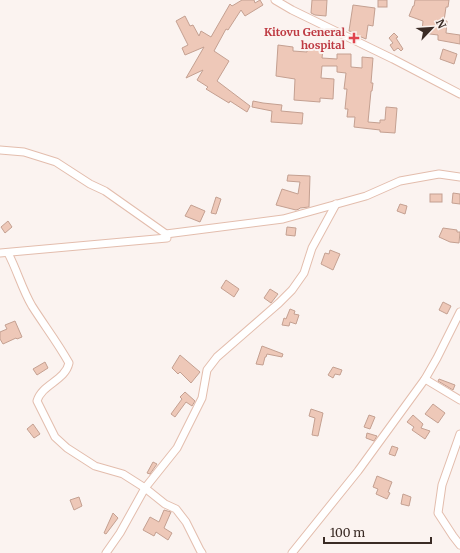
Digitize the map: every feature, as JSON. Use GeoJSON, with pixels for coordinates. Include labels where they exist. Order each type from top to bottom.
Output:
{"type":"FeatureCollection","features":[{"type":"Feature","properties":{"kind":"street"},"geometry":{"type":"LineString","coordinates":[[274,0],[460,94]]}},
{"type":"Feature","properties":{"kind":"street"},"geometry":{"type":"LineString","coordinates":[[0,150],[24,152],[56,162],[90,184],[116,198],[166,234],[283,219],[366,196],[400,181],[439,174],[460,177]]}},
{"type":"Feature","properties":{"kind":"street"},"geometry":{"type":"LineString","coordinates":[[106,553],[120,533],[145,488],[177,448],[202,398],[207,370],[216,357],[292,290],[304,273],[312,248],[336,204]]}},
{"type":"Feature","properties":{"kind":"street"},"geometry":{"type":"LineString","coordinates":[[0,253],[167,238],[166,234]]}},
{"type":"Feature","properties":{"kind":"street"},"geometry":{"type":"LineString","coordinates":[[8,253],[20,282],[32,305],[69,363],[66,372],[50,385],[38,397],[37,401],[55,437],[67,448],[95,466],[123,474],[145,488],[165,504],[176,510],[191,529],[202,553]]}},
{"type":"Feature","properties":{"kind":"street"},"geometry":{"type":"LineString","coordinates":[[292,553],[358,471],[424,379],[437,358],[460,312]]}},
{"type":"Feature","properties":{"kind":"street"},"geometry":{"type":"LineString","coordinates":[[424,379],[460,400]]}},
{"type":"Feature","properties":{"kind":"street"},"geometry":{"type":"LineString","coordinates":[[460,434],[442,485],[438,513],[460,545]]}},
{"type":"Feature","properties":{"kind":"building"},"geometry":{"type":"Polygon","coordinates":[[[242,0],[254,0],[255,3],[260,0],[263,5],[245,16],[241,10],[228,30],[226,29],[214,51],[229,61],[217,81],[250,106],[247,112],[230,101],[229,103],[206,89],[208,87],[197,80],[203,70],[186,78],[204,47],[185,55],[182,48],[188,45],[176,21],[185,16],[190,26],[193,25],[199,36],[201,31],[211,37],[230,4],[232,6],[242,0]]]}},
{"type":"Feature","properties":{"kind":"building"},"geometry":{"type":"Polygon","coordinates":[[[312,0],[327,0],[326,16],[311,13],[312,0]]]}},
{"type":"Feature","properties":{"kind":"building"},"geometry":{"type":"Polygon","coordinates":[[[378,0],[387,0],[387,7],[378,7],[378,0]]]}},
{"type":"Feature","properties":{"kind":"building"},"geometry":{"type":"Polygon","coordinates":[[[415,0],[449,0],[448,7],[446,7],[444,21],[447,21],[446,33],[460,35],[460,44],[438,40],[438,35],[422,33],[424,30],[422,31],[423,21],[409,16],[415,0]]]}},
{"type":"Feature","properties":{"kind":"building"},"geometry":{"type":"Polygon","coordinates":[[[353,5],[375,8],[373,26],[368,25],[366,39],[354,34],[354,32],[349,31],[353,5]]]}},
{"type":"Feature","properties":{"kind":"building"},"geometry":{"type":"Polygon","coordinates":[[[394,33],[398,37],[396,38],[403,49],[401,51],[398,48],[394,51],[390,45],[393,43],[389,38],[394,33]]]}},
{"type":"Feature","properties":{"kind":"building"},"geometry":{"type":"Polygon","coordinates":[[[278,45],[293,47],[293,51],[307,52],[307,48],[323,49],[322,58],[337,59],[337,54],[351,54],[351,67],[362,68],[362,57],[373,58],[371,83],[373,83],[368,122],[380,123],[380,120],[385,120],[386,107],[397,108],[395,133],[354,127],[355,117],[347,117],[348,109],[345,109],[347,89],[344,89],[346,73],[337,72],[337,66],[322,66],[321,78],[334,79],[333,99],[320,98],[320,102],[294,100],[295,79],[276,76],[278,45]]]}},
{"type":"Feature","properties":{"kind":"building"},"geometry":{"type":"Polygon","coordinates":[[[443,49],[457,54],[454,64],[440,59],[443,49]]]}},
{"type":"Feature","properties":{"kind":"building"},"geometry":{"type":"Polygon","coordinates":[[[253,101],[282,105],[281,111],[303,113],[302,124],[271,122],[272,111],[252,107],[253,101]]]}},
{"type":"Feature","properties":{"kind":"building"},"geometry":{"type":"Polygon","coordinates":[[[288,175],[310,176],[309,207],[296,210],[276,205],[282,189],[298,194],[300,182],[287,181],[288,175]]]}},
{"type":"Feature","properties":{"kind":"building"},"geometry":{"type":"Polygon","coordinates":[[[453,193],[460,194],[460,204],[452,203],[453,193]]]}},
{"type":"Feature","properties":{"kind":"building"},"geometry":{"type":"Polygon","coordinates":[[[430,194],[442,194],[442,202],[430,202],[430,194]]]}},
{"type":"Feature","properties":{"kind":"building"},"geometry":{"type":"Polygon","coordinates":[[[216,197],[221,199],[216,214],[211,213],[216,197]]]}},
{"type":"Feature","properties":{"kind":"building"},"geometry":{"type":"Polygon","coordinates":[[[400,204],[407,206],[405,214],[397,211],[400,204]]]}},
{"type":"Feature","properties":{"kind":"building"},"geometry":{"type":"Polygon","coordinates":[[[191,205],[205,211],[200,222],[185,216],[191,205]]]}},
{"type":"Feature","properties":{"kind":"building"},"geometry":{"type":"Polygon","coordinates":[[[8,221],[12,227],[5,233],[1,227],[8,221]]]}},
{"type":"Feature","properties":{"kind":"building"},"geometry":{"type":"Polygon","coordinates":[[[287,227],[296,228],[295,236],[286,235],[287,227]]]}},
{"type":"Feature","properties":{"kind":"building"},"geometry":{"type":"Polygon","coordinates":[[[443,228],[457,230],[457,232],[460,232],[459,243],[450,242],[439,237],[443,228]]]}},
{"type":"Feature","properties":{"kind":"building"},"geometry":{"type":"Polygon","coordinates":[[[330,250],[340,254],[333,270],[321,264],[325,253],[329,254],[330,250]]]}},
{"type":"Feature","properties":{"kind":"building"},"geometry":{"type":"Polygon","coordinates":[[[226,280],[239,289],[234,297],[221,288],[226,280]]]}},
{"type":"Feature","properties":{"kind":"building"},"geometry":{"type":"Polygon","coordinates":[[[270,289],[278,294],[271,303],[264,298],[270,289]]]}},
{"type":"Feature","properties":{"kind":"building"},"geometry":{"type":"Polygon","coordinates":[[[443,302],[451,306],[447,314],[439,310],[443,302]]]}},
{"type":"Feature","properties":{"kind":"building"},"geometry":{"type":"Polygon","coordinates":[[[290,309],[295,311],[294,314],[299,315],[296,324],[290,322],[289,326],[282,325],[284,318],[286,319],[290,309]]]}},
{"type":"Feature","properties":{"kind":"building"},"geometry":{"type":"Polygon","coordinates":[[[15,321],[22,337],[3,344],[0,339],[0,332],[7,329],[5,325],[15,321]]]}},
{"type":"Feature","properties":{"kind":"building"},"geometry":{"type":"Polygon","coordinates":[[[262,346],[283,354],[282,357],[267,354],[263,365],[256,364],[262,346]]]}},
{"type":"Feature","properties":{"kind":"building"},"geometry":{"type":"Polygon","coordinates":[[[180,355],[200,372],[191,383],[180,372],[178,374],[172,368],[180,355]]]}},
{"type":"Feature","properties":{"kind":"building"},"geometry":{"type":"Polygon","coordinates":[[[45,362],[48,368],[37,375],[33,369],[45,362]]]}},
{"type":"Feature","properties":{"kind":"building"},"geometry":{"type":"Polygon","coordinates":[[[333,367],[342,370],[340,375],[335,374],[333,378],[328,375],[333,367]]]}},
{"type":"Feature","properties":{"kind":"building"},"geometry":{"type":"Polygon","coordinates":[[[439,379],[455,385],[453,390],[438,381],[439,379]]]}},
{"type":"Feature","properties":{"kind":"building"},"geometry":{"type":"Polygon","coordinates":[[[185,392],[195,401],[192,406],[186,402],[175,417],[171,414],[182,399],[180,397],[185,392]]]}},
{"type":"Feature","properties":{"kind":"building"},"geometry":{"type":"Polygon","coordinates":[[[433,404],[445,413],[438,423],[425,414],[433,404]]]}},
{"type":"Feature","properties":{"kind":"building"},"geometry":{"type":"Polygon","coordinates":[[[311,409],[323,413],[318,436],[312,435],[315,418],[309,416],[311,409]]]}},
{"type":"Feature","properties":{"kind":"building"},"geometry":{"type":"Polygon","coordinates":[[[369,415],[375,417],[370,429],[364,427],[369,415]]]}},
{"type":"Feature","properties":{"kind":"building"},"geometry":{"type":"Polygon","coordinates":[[[413,415],[423,424],[421,428],[430,431],[425,439],[412,430],[414,427],[407,422],[413,415]]]}},
{"type":"Feature","properties":{"kind":"building"},"geometry":{"type":"Polygon","coordinates":[[[33,424],[40,434],[34,438],[27,429],[33,424]]]}},
{"type":"Feature","properties":{"kind":"building"},"geometry":{"type":"Polygon","coordinates":[[[367,433],[377,436],[374,441],[366,438],[367,433]]]}},
{"type":"Feature","properties":{"kind":"building"},"geometry":{"type":"Polygon","coordinates":[[[392,446],[398,448],[395,456],[389,454],[392,446]]]}},
{"type":"Feature","properties":{"kind":"building"},"geometry":{"type":"Polygon","coordinates":[[[153,462],[157,464],[150,474],[147,473],[153,462]]]}},
{"type":"Feature","properties":{"kind":"building"},"geometry":{"type":"Polygon","coordinates":[[[377,476],[392,482],[387,499],[376,494],[378,489],[373,487],[377,476]]]}},
{"type":"Feature","properties":{"kind":"building"},"geometry":{"type":"Polygon","coordinates":[[[403,494],[411,497],[409,506],[401,504],[403,494]]]}},
{"type":"Feature","properties":{"kind":"building"},"geometry":{"type":"Polygon","coordinates":[[[79,497],[82,506],[74,510],[70,500],[79,497]]]}},
{"type":"Feature","properties":{"kind":"building"},"geometry":{"type":"Polygon","coordinates":[[[164,510],[171,512],[164,528],[172,533],[168,540],[156,532],[154,536],[143,530],[150,517],[159,522],[164,510]]]}},
{"type":"Feature","properties":{"kind":"building"},"geometry":{"type":"Polygon","coordinates":[[[113,513],[118,518],[106,534],[104,533],[113,513]]]}},
{"type":"Feature","properties":{"kind":"place","name":"Kitovu General hospital"},"geometry":{"type":"Point","coordinates":[354,38]}}]}
